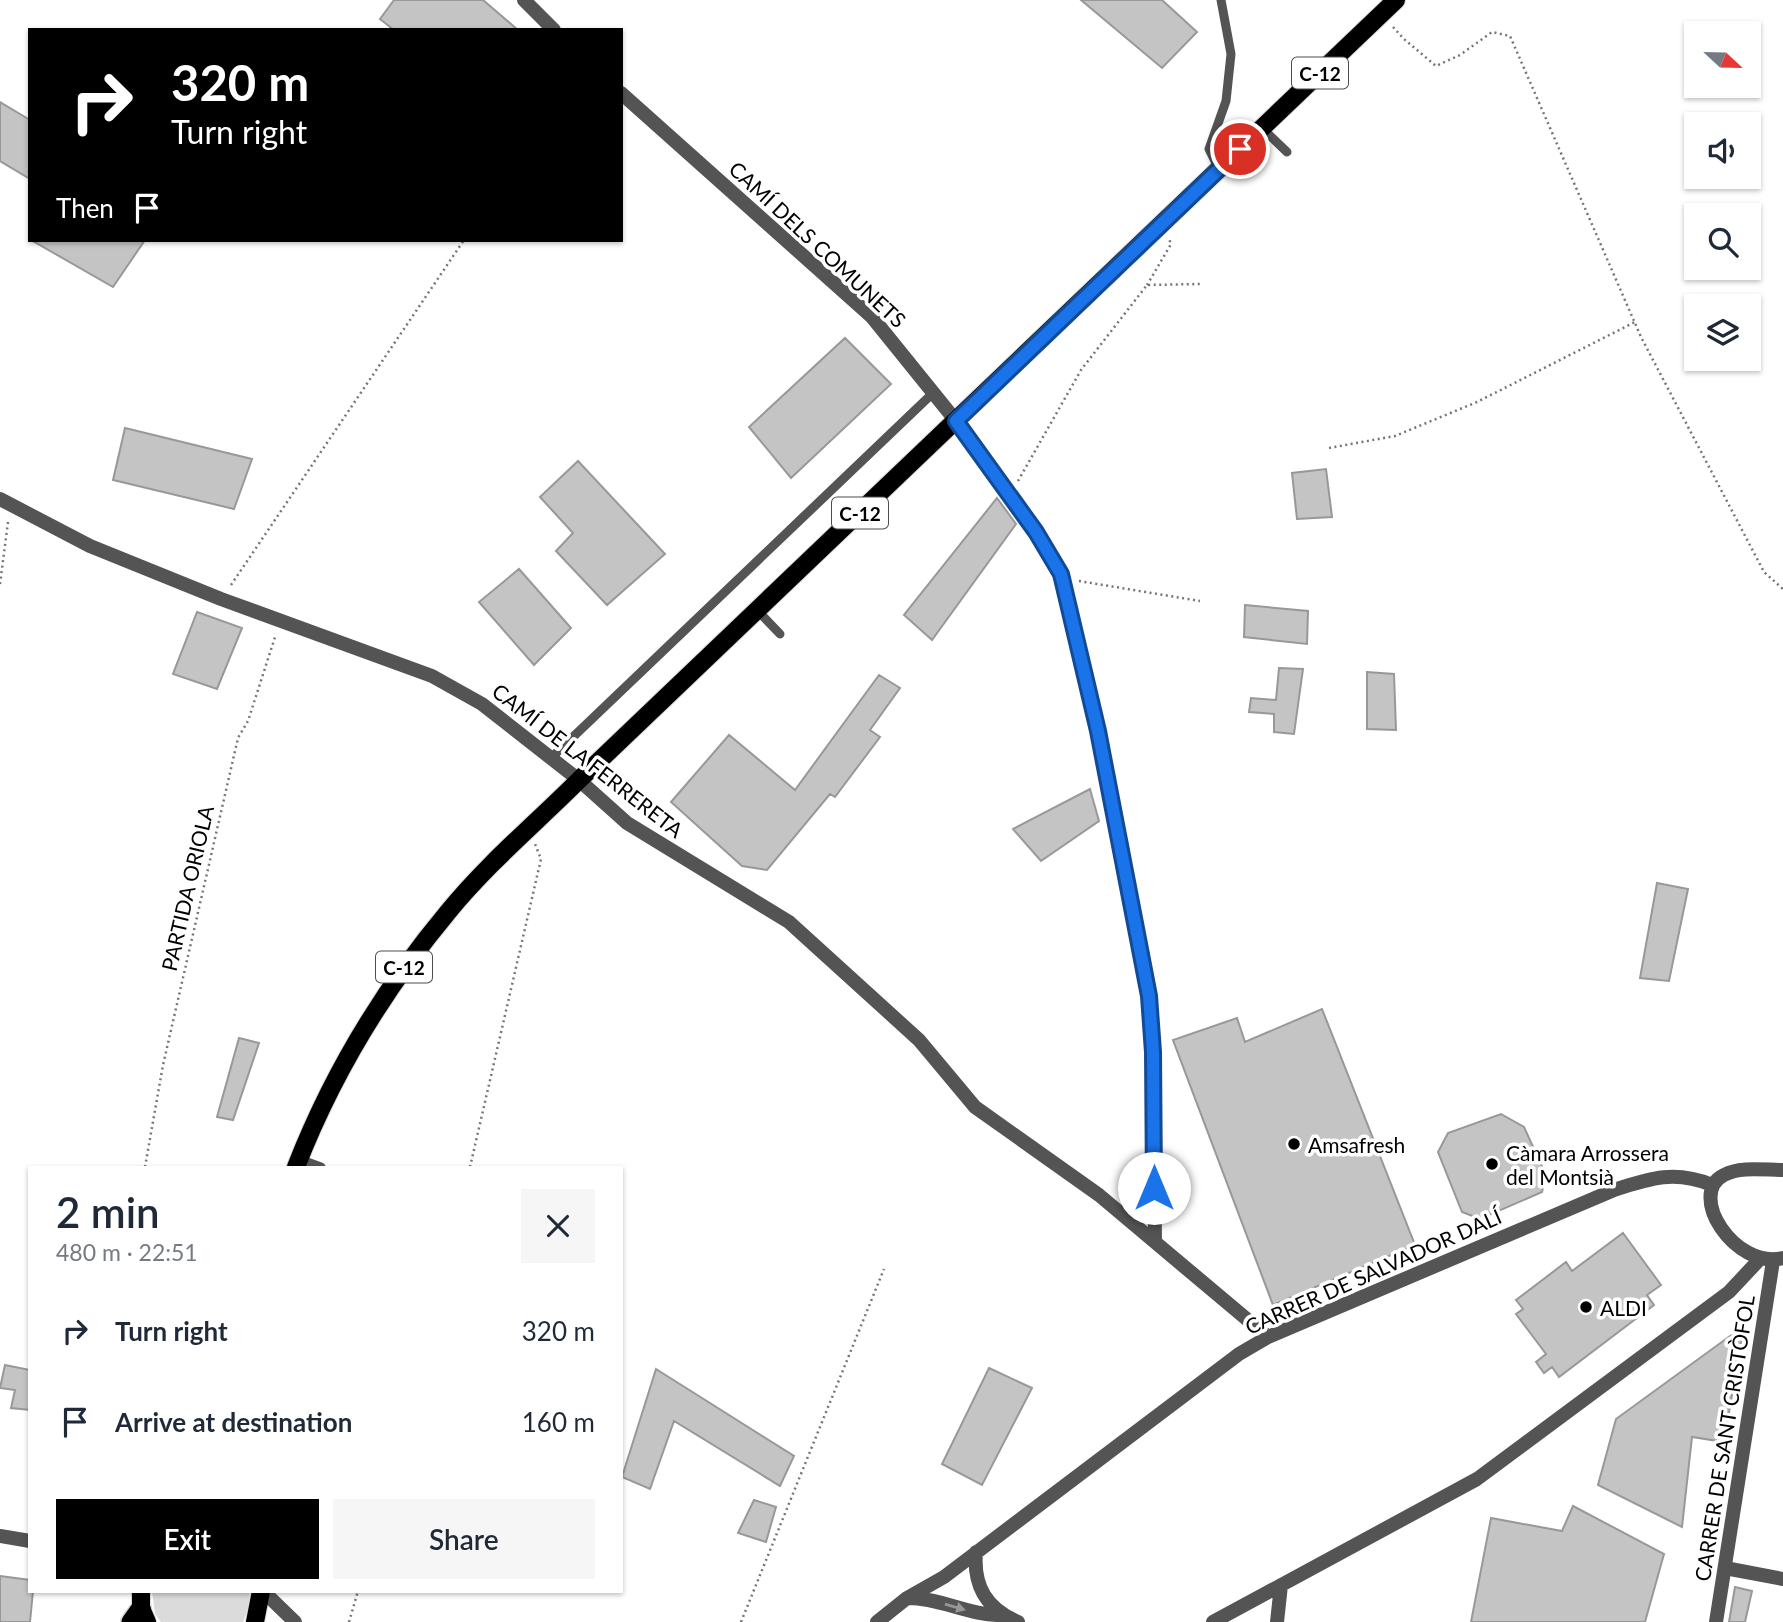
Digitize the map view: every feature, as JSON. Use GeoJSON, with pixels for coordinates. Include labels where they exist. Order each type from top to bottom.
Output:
{"type":"FeatureCollection","features":[{"type":"Feature","properties":{"kind":"main road","name":"C-12"},"geometry":{"type":"LineString","coordinates":[[298,1163],[338,1071],[386,992],[449,910],[579,780],[1396,0]]}},
{"type":"Feature","properties":{"kind":"main road"},"geometry":{"type":"LineString","coordinates":[[255,1622],[262,1593]]}},
{"type":"Feature","properties":{"kind":"street"},"geometry":{"type":"LineString","coordinates":[[524,0],[552,28]]}},
{"type":"Feature","properties":{"kind":"street","name":"CAMÍ DELS COMUNETS"},"geometry":{"type":"LineString","coordinates":[[623,95],[872,317],[956,421],[1036,532],[1062,579],[1098,731],[1149,996],[1153,1052],[1155,1242]]}},
{"type":"Feature","properties":{"kind":"street","name":"CAMÍ DE LA FERRERETA"},"geometry":{"type":"LineString","coordinates":[[5,501],[90,546],[221,599],[432,676],[482,704],[579,780],[627,823],[789,922],[919,1040],[975,1107],[1099,1195],[1268,1337]]}},
{"type":"Feature","properties":{"kind":"street"},"geometry":{"type":"LineString","coordinates":[[1772,1259],[1747,1255],[1728,1238],[1710,1201],[1712,1185],[1724,1175],[1743,1170],[1783,1170]]}},
{"type":"Feature","properties":{"kind":"street","name":"CARRER DE SALVADOR DALÍ"},"geometry":{"type":"LineString","coordinates":[[877,1622],[907,1598],[944,1577],[1238,1354],[1268,1337],[1614,1190],[1653,1178],[1688,1175],[1712,1185]]}},
{"type":"Feature","properties":{"kind":"street"},"geometry":{"type":"LineString","coordinates":[[1213,1622],[1478,1479],[1772,1259]]}},
{"type":"Feature","properties":{"kind":"street","name":"CARRER DE SANT CRISTÒFOL"},"geometry":{"type":"LineString","coordinates":[[1716,1622],[1772,1259]]}},
{"type":"Feature","properties":{"kind":"street"},"geometry":{"type":"LineString","coordinates":[[0,1536],[28,1541]]}},
{"type":"Feature","properties":{"kind":"street"},"geometry":{"type":"LineString","coordinates":[[976,1552],[974,1569],[981,1592],[1002,1615],[1018,1622]]}},
{"type":"Feature","properties":{"kind":"street"},"geometry":{"type":"LineString","coordinates":[[1724,1568],[1783,1579]]}},
{"type":"Feature","properties":{"kind":"street"},"geometry":{"type":"LineString","coordinates":[[1277,1622],[1281,1585]]}},
{"type":"Feature","properties":{"kind":"street"},"geometry":{"type":"LineString","coordinates":[[264,1593],[295,1622]]}},
{"type":"Feature","properties":{"kind":"street"},"geometry":{"type":"LineString","coordinates":[[907,1598],[931,1600],[982,1616],[1002,1615]]}},
{"type":"Feature","properties":{"kind":"lane"},"geometry":{"type":"LineString","coordinates":[[1219,169],[1209,149],[1226,101],[1231,54],[1222,0]]}},
{"type":"Feature","properties":{"kind":"lane"},"geometry":{"type":"LineString","coordinates":[[1262,128],[1287,152]]}},
{"type":"Feature","properties":{"kind":"lane"},"geometry":{"type":"LineString","coordinates":[[551,758],[933,393]]}},
{"type":"Feature","properties":{"kind":"lane"},"geometry":{"type":"LineString","coordinates":[[757,610],[780,634]]}},
{"type":"Feature","properties":{"kind":"lane"},"geometry":{"type":"LineString","coordinates":[[298,1163],[315,1166]]}},
{"type":"Feature","properties":{"kind":"path"},"geometry":{"type":"LineString","coordinates":[[1382,13],[1404,39],[1436,65],[1460,55],[1492,32],[1510,36],[1635,322],[1763,572],[1783,589]]}},
{"type":"Feature","properties":{"kind":"path"},"geometry":{"type":"LineString","coordinates":[[1010,496],[1081,370],[1147,285],[1171,244],[1163,223]]}},
{"type":"Feature","properties":{"kind":"path"},"geometry":{"type":"LineString","coordinates":[[221,599],[463,242]]}},
{"type":"Feature","properties":{"kind":"path"},"geometry":{"type":"LineString","coordinates":[[1147,285],[1200,284]]}},
{"type":"Feature","properties":{"kind":"path"},"geometry":{"type":"LineString","coordinates":[[1329,448],[1395,436],[1442,417],[1635,322]]}},
{"type":"Feature","properties":{"kind":"path"},"geometry":{"type":"LineString","coordinates":[[0,584],[5,501]]}},
{"type":"Feature","properties":{"kind":"path"},"geometry":{"type":"LineString","coordinates":[[1062,579],[1200,601]]}},
{"type":"Feature","properties":{"kind":"path","name":"PARTIDA ORIOLA"},"geometry":{"type":"LineString","coordinates":[[145,1166],[163,1065],[237,738],[248,721],[280,621]]}},
{"type":"Feature","properties":{"kind":"path"},"geometry":{"type":"LineString","coordinates":[[470,1166],[541,859],[535,842],[525,832]]}},
{"type":"Feature","properties":{"kind":"path"},"geometry":{"type":"LineString","coordinates":[[741,1622],[884,1269]]}},
{"type":"Feature","properties":{"kind":"path"},"geometry":{"type":"LineString","coordinates":[[349,1622],[357,1593]]}},
{"type":"Feature","properties":{"kind":"shaded area"},"geometry":{"type":"Polygon","coordinates":[[[152,1593],[249,1593],[250,1604],[243,1622],[161,1622],[155,1614],[152,1593]]]}},
{"type":"Feature","properties":{"kind":"building"},"geometry":{"type":"Polygon","coordinates":[[[394,0],[483,0],[516,28],[391,28],[380,19],[394,0]]]}},
{"type":"Feature","properties":{"kind":"building"},"geometry":{"type":"Polygon","coordinates":[[[1081,0],[1162,0],[1197,32],[1162,68],[1081,0]]]}},
{"type":"Feature","properties":{"kind":"building"},"geometry":{"type":"Polygon","coordinates":[[[0,102],[28,119],[28,178],[0,161],[0,102]]]}},
{"type":"Feature","properties":{"kind":"building"},"geometry":{"type":"Polygon","coordinates":[[[34,242],[144,242],[113,287],[34,242]]]}},
{"type":"Feature","properties":{"kind":"building"},"geometry":{"type":"Polygon","coordinates":[[[845,338],[891,384],[791,478],[749,427],[845,338]]]}},
{"type":"Feature","properties":{"kind":"building"},"geometry":{"type":"Polygon","coordinates":[[[125,428],[252,459],[234,509],[113,480],[125,428]]]}},
{"type":"Feature","properties":{"kind":"building"},"geometry":{"type":"Polygon","coordinates":[[[578,461],[665,554],[607,605],[556,551],[573,533],[540,497],[578,461]]]}},
{"type":"Feature","properties":{"kind":"building"},"geometry":{"type":"Polygon","coordinates":[[[1326,469],[1332,517],[1297,519],[1292,473],[1326,469]]]}},
{"type":"Feature","properties":{"kind":"building"},"geometry":{"type":"Polygon","coordinates":[[[997,498],[1016,524],[932,640],[904,615],[997,498]]]}},
{"type":"Feature","properties":{"kind":"building"},"geometry":{"type":"Polygon","coordinates":[[[519,569],[571,628],[534,665],[479,602],[519,569]]]}},
{"type":"Feature","properties":{"kind":"building"},"geometry":{"type":"Polygon","coordinates":[[[1245,605],[1308,611],[1307,644],[1244,637],[1245,605]]]}},
{"type":"Feature","properties":{"kind":"building"},"geometry":{"type":"Polygon","coordinates":[[[197,612],[242,628],[217,689],[173,674],[197,612]]]}},
{"type":"Feature","properties":{"kind":"building"},"geometry":{"type":"Polygon","coordinates":[[[1279,668],[1303,669],[1294,734],[1274,732],[1274,714],[1249,712],[1251,698],[1276,700],[1279,668]]]}},
{"type":"Feature","properties":{"kind":"building"},"geometry":{"type":"Polygon","coordinates":[[[1367,672],[1394,674],[1396,730],[1367,729],[1367,672]]]}},
{"type":"Feature","properties":{"kind":"building"},"geometry":{"type":"Polygon","coordinates":[[[879,675],[900,688],[870,730],[880,737],[835,797],[830,794],[767,870],[742,866],[671,802],[729,735],[795,790],[879,675]]]}},
{"type":"Feature","properties":{"kind":"building"},"geometry":{"type":"Polygon","coordinates":[[[1090,789],[1099,821],[1041,861],[1013,829],[1090,789]]]}},
{"type":"Feature","properties":{"kind":"building"},"geometry":{"type":"Polygon","coordinates":[[[1657,883],[1688,889],[1669,981],[1640,978],[1657,883]]]}},
{"type":"Feature","properties":{"kind":"building","name":"Amsafresh"},"geometry":{"type":"Polygon","coordinates":[[[1322,1009],[1415,1245],[1273,1305],[1173,1040],[1237,1018],[1245,1042],[1322,1009]]]}},
{"type":"Feature","properties":{"kind":"building"},"geometry":{"type":"Polygon","coordinates":[[[239,1038],[259,1043],[233,1120],[217,1117],[239,1038]]]}},
{"type":"Feature","properties":{"kind":"building","name":"Càmara Arrossera del Montsià"},"geometry":{"type":"Polygon","coordinates":[[[1501,1114],[1524,1127],[1546,1175],[1542,1192],[1480,1219],[1462,1212],[1438,1152],[1448,1133],[1501,1114]]]}},
{"type":"Feature","properties":{"kind":"building","name":"ALDI"},"geometry":{"type":"Polygon","coordinates":[[[1623,1233],[1661,1285],[1647,1295],[1654,1305],[1559,1377],[1552,1367],[1544,1373],[1536,1362],[1546,1354],[1516,1314],[1523,1309],[1516,1300],[1566,1262],[1572,1271],[1623,1233]]]}},
{"type":"Feature","properties":{"kind":"building"},"geometry":{"type":"Polygon","coordinates":[[[1743,1330],[1724,1442],[1692,1437],[1682,1527],[1598,1485],[1616,1419],[1730,1336],[1743,1330]]]}},
{"type":"Feature","properties":{"kind":"building"},"geometry":{"type":"Polygon","coordinates":[[[5,1365],[28,1370],[28,1410],[11,1408],[15,1390],[0,1388],[5,1365]]]}},
{"type":"Feature","properties":{"kind":"building"},"geometry":{"type":"Polygon","coordinates":[[[989,1368],[1032,1388],[982,1485],[942,1464],[989,1368]]]}},
{"type":"Feature","properties":{"kind":"building"},"geometry":{"type":"Polygon","coordinates":[[[656,1369],[794,1456],[780,1486],[674,1421],[650,1489],[623,1477],[656,1369]]]}},
{"type":"Feature","properties":{"kind":"building"},"geometry":{"type":"Polygon","coordinates":[[[754,1500],[776,1507],[766,1542],[738,1533],[754,1500]]]}},
{"type":"Feature","properties":{"kind":"building"},"geometry":{"type":"Polygon","coordinates":[[[1573,1506],[1664,1554],[1645,1622],[1471,1622],[1491,1518],[1562,1531],[1573,1506]]]}},
{"type":"Feature","properties":{"kind":"building"},"geometry":{"type":"Polygon","coordinates":[[[0,1576],[28,1580],[28,1593],[33,1593],[30,1622],[0,1622],[0,1576]]]}},
{"type":"Feature","properties":{"kind":"building"},"geometry":{"type":"Polygon","coordinates":[[[1735,1587],[1752,1591],[1745,1622],[1729,1622],[1735,1587]]]}},
{"type":"Feature","properties":{"kind":"place","name":"Amsafresh"},"geometry":{"type":"Point","coordinates":[1294,1144]}},
{"type":"Feature","properties":{"kind":"place","name":"Càmara Arrossera del Montsià"},"geometry":{"type":"Point","coordinates":[1492,1164]}},
{"type":"Feature","properties":{"kind":"place","name":"ALDI"},"geometry":{"type":"Point","coordinates":[1586,1307]}},
{"type":"Feature","properties":{"kind":"route"},"geometry":{"type":"LineString","coordinates":[[1154,1188],[1153,1052],[1149,996],[1098,731],[1061,574],[1036,532],[956,421],[1240,149]]}}]}
